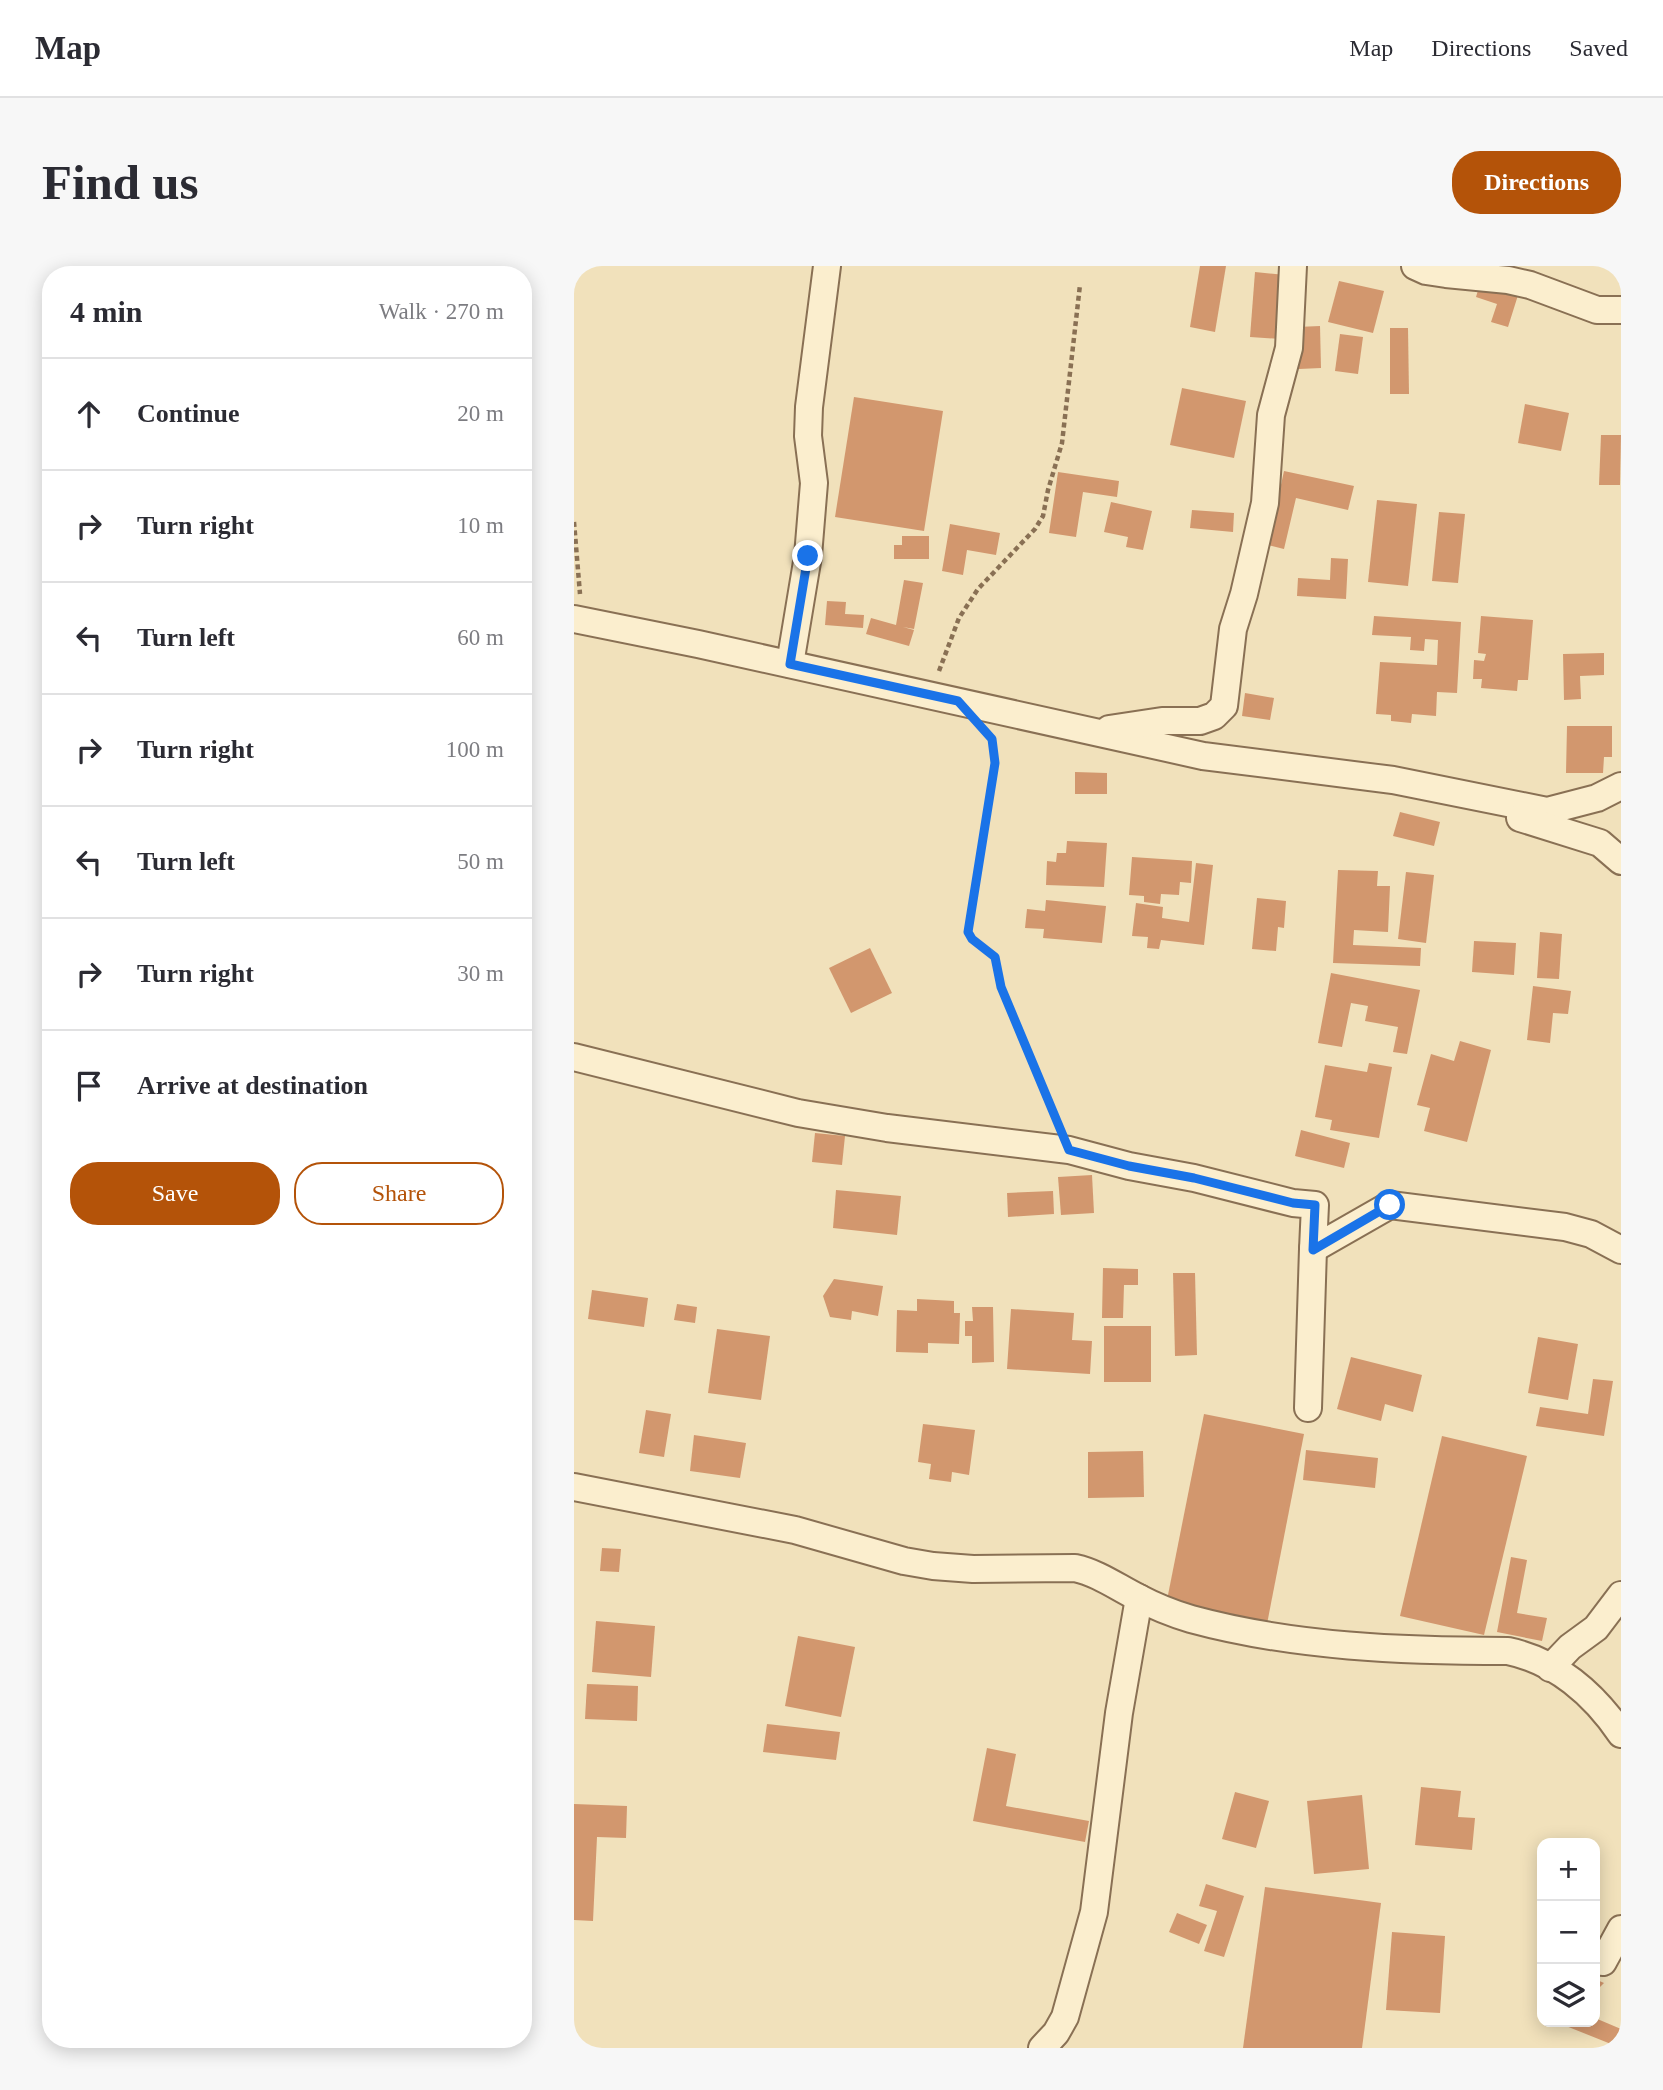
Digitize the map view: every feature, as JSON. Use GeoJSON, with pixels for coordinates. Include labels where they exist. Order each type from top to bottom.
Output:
{"type":"FeatureCollection","features":[{"type":"Feature","properties":{"kind":"street"},"geometry":{"type":"LineString","coordinates":[[790,664],[808,556],[814,483],[808,436],[809,407],[827,266]]}},
{"type":"Feature","properties":{"kind":"street"},"geometry":{"type":"LineString","coordinates":[[1093,731],[1162,720],[1200,722],[1214,716],[1224,706],[1233,629],[1265,503],[1271,415],[1289,348],[1293,266]]}},
{"type":"Feature","properties":{"kind":"street"},"geometry":{"type":"LineString","coordinates":[[1415,266],[1426,271],[1508,280],[1530,285],[1597,310],[1621,310]]}},
{"type":"Feature","properties":{"kind":"street"},"geometry":{"type":"LineString","coordinates":[[578,620],[930,694],[1203,756],[1394,780],[1547,811],[1597,798],[1621,786]]}},
{"type":"Feature","properties":{"kind":"street"},"geometry":{"type":"LineString","coordinates":[[1352,775],[1526,820],[1600,843],[1621,861]]}},
{"type":"Feature","properties":{"kind":"street"},"geometry":{"type":"LineString","coordinates":[[574,1057],[797,1113],[887,1128],[1069,1150],[1293,1203],[1315,1205],[1308,1408]]}},
{"type":"Feature","properties":{"kind":"street"},"geometry":{"type":"LineString","coordinates":[[1313,1250],[1390,1205],[1565,1227],[1591,1234],[1621,1250]]}},
{"type":"Feature","properties":{"kind":"street"},"geometry":{"type":"LineString","coordinates":[[574,1487],[795,1530],[904,1561],[933,1566],[1087,1571],[1139,1598],[1190,1619],[1287,1638],[1409,1651],[1508,1651],[1524,1654],[1581,1686],[1600,1705],[1621,1734]]}},
{"type":"Feature","properties":{"kind":"street"},"geometry":{"type":"LineString","coordinates":[[1550,1668],[1570,1647],[1596,1628],[1621,1595]]}},
{"type":"Feature","properties":{"kind":"street"},"geometry":{"type":"LineString","coordinates":[[1042,2048],[1056,2033],[1065,2017],[1094,1912],[1119,1713],[1139,1598]]}},
{"type":"Feature","properties":{"kind":"street"},"geometry":{"type":"LineString","coordinates":[[1603,1962],[1621,1928]]}},
{"type":"Feature","properties":{"kind":"path"},"geometry":{"type":"LineString","coordinates":[[930,694],[965,608],[978,589],[1035,529],[1042,516],[1062,443],[1080,285]]}},
{"type":"Feature","properties":{"kind":"path"},"geometry":{"type":"LineString","coordinates":[[574,522],[578,620]]}},
{"type":"Feature","properties":{"kind":"path"},"geometry":{"type":"LineString","coordinates":[[958,701],[992,739],[995,749],[968,932],[972,939],[995,957],[1001,987],[1069,1150]]}},
{"type":"Feature","properties":{"kind":"building"},"geometry":{"type":"Polygon","coordinates":[[[1200,266],[1226,266],[1215,332],[1190,327],[1200,266]]]}},
{"type":"Feature","properties":{"kind":"building"},"geometry":{"type":"Polygon","coordinates":[[[1255,272],[1286,275],[1281,339],[1250,337],[1255,272]]]}},
{"type":"Feature","properties":{"kind":"building"},"geometry":{"type":"Polygon","coordinates":[[[1481,280],[1519,292],[1508,327],[1491,322],[1497,304],[1476,297],[1481,280]]]}},
{"type":"Feature","properties":{"kind":"building"},"geometry":{"type":"Polygon","coordinates":[[[1339,281],[1384,291],[1373,333],[1328,322],[1339,281]]]}},
{"type":"Feature","properties":{"kind":"building"},"geometry":{"type":"Polygon","coordinates":[[[1320,326],[1321,368],[1299,369],[1297,327],[1320,326]]]}},
{"type":"Feature","properties":{"kind":"building"},"geometry":{"type":"Polygon","coordinates":[[[1390,328],[1408,328],[1409,394],[1390,394],[1390,328]]]}},
{"type":"Feature","properties":{"kind":"building"},"geometry":{"type":"Polygon","coordinates":[[[1340,334],[1363,337],[1358,374],[1335,371],[1340,334]]]}},
{"type":"Feature","properties":{"kind":"building"},"geometry":{"type":"Polygon","coordinates":[[[1182,388],[1246,401],[1234,458],[1170,445],[1182,388]]]}},
{"type":"Feature","properties":{"kind":"building"},"geometry":{"type":"Polygon","coordinates":[[[854,397],[943,411],[924,531],[835,517],[854,397]]]}},
{"type":"Feature","properties":{"kind":"building"},"geometry":{"type":"Polygon","coordinates":[[[1525,404],[1569,413],[1561,451],[1518,443],[1525,404]]]}},
{"type":"Feature","properties":{"kind":"building"},"geometry":{"type":"Polygon","coordinates":[[[1601,435],[1621,435],[1620,485],[1599,485],[1601,435]]]}},
{"type":"Feature","properties":{"kind":"building"},"geometry":{"type":"Polygon","coordinates":[[[1284,471],[1354,486],[1348,510],[1296,498],[1284,549],[1268,545],[1284,471]]]}},
{"type":"Feature","properties":{"kind":"building"},"geometry":{"type":"Polygon","coordinates":[[[1058,472],[1119,481],[1117,497],[1083,492],[1076,537],[1049,533],[1058,472]]]}},
{"type":"Feature","properties":{"kind":"building"},"geometry":{"type":"Polygon","coordinates":[[[1377,500],[1417,504],[1408,586],[1368,582],[1377,500]]]}},
{"type":"Feature","properties":{"kind":"building"},"geometry":{"type":"Polygon","coordinates":[[[1111,502],[1152,511],[1143,550],[1126,547],[1128,537],[1104,532],[1111,502]]]}},
{"type":"Feature","properties":{"kind":"building"},"geometry":{"type":"Polygon","coordinates":[[[1192,510],[1234,513],[1233,532],[1190,528],[1192,510]]]}},
{"type":"Feature","properties":{"kind":"building"},"geometry":{"type":"Polygon","coordinates":[[[1439,512],[1465,514],[1458,583],[1432,581],[1439,512]]]}},
{"type":"Feature","properties":{"kind":"building"},"geometry":{"type":"Polygon","coordinates":[[[950,524],[1000,533],[996,555],[967,550],[963,575],[942,571],[950,524]]]}},
{"type":"Feature","properties":{"kind":"building"},"geometry":{"type":"Polygon","coordinates":[[[902,536],[929,536],[929,559],[894,559],[894,545],[902,545],[902,536]]]}},
{"type":"Feature","properties":{"kind":"building"},"geometry":{"type":"Polygon","coordinates":[[[1331,558],[1348,559],[1346,599],[1297,596],[1298,578],[1330,580],[1331,558]]]}},
{"type":"Feature","properties":{"kind":"building"},"geometry":{"type":"Polygon","coordinates":[[[904,580],[923,583],[914,629],[903,627],[914,630],[909,646],[866,634],[871,618],[896,625],[904,580]]]}},
{"type":"Feature","properties":{"kind":"building"},"geometry":{"type":"Polygon","coordinates":[[[827,601],[846,602],[845,614],[864,615],[863,628],[825,625],[827,601]]]}},
{"type":"Feature","properties":{"kind":"building"},"geometry":{"type":"Polygon","coordinates":[[[1374,616],[1461,622],[1457,693],[1437,692],[1436,716],[1412,714],[1411,723],[1391,721],[1391,715],[1376,714],[1380,662],[1437,665],[1438,640],[1425,639],[1424,651],[1410,650],[1411,637],[1372,635],[1374,616]]]}},
{"type":"Feature","properties":{"kind":"building"},"geometry":{"type":"Polygon","coordinates":[[[1481,616],[1533,620],[1528,680],[1518,680],[1517,691],[1481,688],[1482,679],[1473,679],[1474,660],[1484,661],[1486,654],[1478,653],[1481,616]]]}},
{"type":"Feature","properties":{"kind":"building"},"geometry":{"type":"Polygon","coordinates":[[[1604,653],[1604,675],[1580,676],[1581,699],[1564,700],[1563,654],[1604,653]]]}},
{"type":"Feature","properties":{"kind":"building"},"geometry":{"type":"Polygon","coordinates":[[[1245,693],[1274,698],[1270,720],[1242,716],[1245,693]]]}},
{"type":"Feature","properties":{"kind":"building"},"geometry":{"type":"Polygon","coordinates":[[[1567,726],[1612,726],[1612,757],[1604,757],[1603,773],[1566,773],[1567,726]]]}},
{"type":"Feature","properties":{"kind":"building"},"geometry":{"type":"Polygon","coordinates":[[[1075,772],[1107,773],[1107,794],[1075,794],[1075,772]]]}},
{"type":"Feature","properties":{"kind":"building"},"geometry":{"type":"Polygon","coordinates":[[[1400,812],[1440,822],[1434,846],[1393,836],[1400,812]]]}},
{"type":"Feature","properties":{"kind":"building"},"geometry":{"type":"Polygon","coordinates":[[[1067,841],[1107,843],[1104,887],[1046,885],[1047,861],[1056,862],[1057,853],[1066,853],[1067,841]]]}},
{"type":"Feature","properties":{"kind":"building"},"geometry":{"type":"Polygon","coordinates":[[[1132,857],[1192,861],[1191,883],[1180,882],[1179,895],[1161,894],[1160,904],[1144,902],[1144,896],[1129,895],[1132,857]]]}},
{"type":"Feature","properties":{"kind":"building"},"geometry":{"type":"Polygon","coordinates":[[[1196,863],[1213,865],[1204,945],[1161,940],[1159,949],[1147,948],[1148,937],[1132,936],[1136,903],[1163,907],[1162,918],[1189,922],[1196,863]]]}},
{"type":"Feature","properties":{"kind":"building"},"geometry":{"type":"Polygon","coordinates":[[[1338,870],[1378,871],[1377,886],[1390,886],[1388,932],[1354,930],[1353,945],[1421,948],[1420,966],[1333,963],[1338,870]]]}},
{"type":"Feature","properties":{"kind":"building"},"geometry":{"type":"Polygon","coordinates":[[[1406,872],[1434,875],[1426,943],[1398,939],[1406,872]]]}},
{"type":"Feature","properties":{"kind":"building"},"geometry":{"type":"Polygon","coordinates":[[[1257,898],[1286,901],[1284,928],[1278,927],[1276,951],[1252,949],[1257,898]]]}},
{"type":"Feature","properties":{"kind":"building"},"geometry":{"type":"Polygon","coordinates":[[[1046,900],[1106,906],[1102,943],[1043,938],[1044,929],[1025,928],[1027,909],[1045,911],[1046,900]]]}},
{"type":"Feature","properties":{"kind":"building"},"geometry":{"type":"Polygon","coordinates":[[[1540,932],[1562,934],[1559,979],[1537,978],[1540,932]]]}},
{"type":"Feature","properties":{"kind":"building"},"geometry":{"type":"Polygon","coordinates":[[[1474,941],[1516,943],[1514,975],[1472,972],[1474,941]]]}},
{"type":"Feature","properties":{"kind":"building"},"geometry":{"type":"Polygon","coordinates":[[[870,948],[892,993],[851,1013],[829,968],[870,948]]]}},
{"type":"Feature","properties":{"kind":"building"},"geometry":{"type":"Polygon","coordinates":[[[1331,973],[1420,990],[1407,1054],[1393,1052],[1398,1027],[1365,1021],[1368,1006],[1351,1003],[1342,1047],[1318,1043],[1331,973]]]}},
{"type":"Feature","properties":{"kind":"building"},"geometry":{"type":"Polygon","coordinates":[[[1533,986],[1571,991],[1568,1014],[1553,1013],[1550,1043],[1527,1040],[1533,986]]]}},
{"type":"Feature","properties":{"kind":"building"},"geometry":{"type":"Polygon","coordinates":[[[1460,1041],[1491,1050],[1467,1142],[1424,1131],[1430,1108],[1417,1105],[1431,1054],[1454,1061],[1460,1041]]]}},
{"type":"Feature","properties":{"kind":"building"},"geometry":{"type":"Polygon","coordinates":[[[1369,1063],[1392,1067],[1379,1138],[1330,1130],[1332,1120],[1315,1117],[1325,1065],[1367,1072],[1369,1063]]]}},
{"type":"Feature","properties":{"kind":"building"},"geometry":{"type":"Polygon","coordinates":[[[1301,1130],[1350,1143],[1344,1168],[1295,1156],[1301,1130]]]}},
{"type":"Feature","properties":{"kind":"building"},"geometry":{"type":"Polygon","coordinates":[[[815,1133],[845,1136],[842,1165],[812,1162],[815,1133]]]}},
{"type":"Feature","properties":{"kind":"building"},"geometry":{"type":"Polygon","coordinates":[[[1092,1175],[1094,1213],[1061,1215],[1058,1177],[1092,1175]]]}},
{"type":"Feature","properties":{"kind":"building"},"geometry":{"type":"Polygon","coordinates":[[[836,1190],[901,1196],[897,1235],[833,1228],[836,1190]]]}},
{"type":"Feature","properties":{"kind":"building"},"geometry":{"type":"Polygon","coordinates":[[[1053,1191],[1054,1214],[1008,1217],[1007,1193],[1053,1191]]]}},
{"type":"Feature","properties":{"kind":"building"},"geometry":{"type":"Polygon","coordinates":[[[1103,1268],[1138,1269],[1138,1285],[1124,1285],[1123,1318],[1102,1318],[1103,1268]]]}},
{"type":"Feature","properties":{"kind":"building"},"geometry":{"type":"Polygon","coordinates":[[[1173,1273],[1195,1273],[1197,1355],[1175,1356],[1173,1273]]]}},
{"type":"Feature","properties":{"kind":"building"},"geometry":{"type":"Polygon","coordinates":[[[834,1279],[883,1286],[878,1316],[852,1311],[851,1320],[830,1317],[823,1296],[834,1279]]]}},
{"type":"Feature","properties":{"kind":"building"},"geometry":{"type":"Polygon","coordinates":[[[592,1290],[648,1298],[644,1327],[588,1319],[592,1290]]]}},
{"type":"Feature","properties":{"kind":"building"},"geometry":{"type":"Polygon","coordinates":[[[917,1299],[954,1301],[954,1313],[960,1313],[959,1344],[928,1343],[928,1353],[896,1352],[897,1310],[917,1311],[917,1299]]]}},
{"type":"Feature","properties":{"kind":"building"},"geometry":{"type":"Polygon","coordinates":[[[677,1304],[697,1307],[695,1323],[674,1320],[677,1304]]]}},
{"type":"Feature","properties":{"kind":"building"},"geometry":{"type":"Polygon","coordinates":[[[972,1307],[993,1307],[994,1362],[972,1363],[972,1336],[965,1336],[965,1321],[973,1321],[972,1307]]]}},
{"type":"Feature","properties":{"kind":"building"},"geometry":{"type":"Polygon","coordinates":[[[1011,1309],[1074,1313],[1072,1340],[1092,1341],[1090,1374],[1007,1369],[1011,1309]]]}},
{"type":"Feature","properties":{"kind":"building"},"geometry":{"type":"Polygon","coordinates":[[[1104,1326],[1151,1326],[1151,1382],[1104,1382],[1104,1326]]]}},
{"type":"Feature","properties":{"kind":"building"},"geometry":{"type":"Polygon","coordinates":[[[717,1329],[770,1336],[761,1400],[708,1393],[717,1329]]]}},
{"type":"Feature","properties":{"kind":"building"},"geometry":{"type":"Polygon","coordinates":[[[1538,1337],[1578,1344],[1568,1400],[1528,1393],[1538,1337]]]}},
{"type":"Feature","properties":{"kind":"building"},"geometry":{"type":"Polygon","coordinates":[[[1351,1357],[1422,1375],[1413,1412],[1385,1404],[1381,1421],[1337,1409],[1351,1357]]]}},
{"type":"Feature","properties":{"kind":"building"},"geometry":{"type":"Polygon","coordinates":[[[1593,1379],[1613,1381],[1604,1436],[1536,1426],[1540,1407],[1588,1414],[1593,1379]]]}},
{"type":"Feature","properties":{"kind":"building"},"geometry":{"type":"Polygon","coordinates":[[[646,1410],[671,1414],[664,1457],[639,1453],[646,1410]]]}},
{"type":"Feature","properties":{"kind":"building"},"geometry":{"type":"Polygon","coordinates":[[[1204,1414],[1304,1434],[1267,1624],[1166,1605],[1204,1414]]]}},
{"type":"Feature","properties":{"kind":"building"},"geometry":{"type":"Polygon","coordinates":[[[923,1424],[975,1430],[969,1475],[952,1472],[951,1482],[929,1479],[931,1464],[918,1462],[923,1424]]]}},
{"type":"Feature","properties":{"kind":"building"},"geometry":{"type":"Polygon","coordinates":[[[694,1435],[746,1443],[740,1478],[690,1471],[694,1435]]]}},
{"type":"Feature","properties":{"kind":"building"},"geometry":{"type":"Polygon","coordinates":[[[1442,1436],[1527,1456],[1484,1635],[1400,1616],[1442,1436]]]}},
{"type":"Feature","properties":{"kind":"building"},"geometry":{"type":"Polygon","coordinates":[[[1306,1450],[1378,1458],[1375,1488],[1303,1480],[1306,1450]]]}},
{"type":"Feature","properties":{"kind":"building"},"geometry":{"type":"Polygon","coordinates":[[[1143,1451],[1144,1497],[1088,1498],[1088,1452],[1143,1451]]]}},
{"type":"Feature","properties":{"kind":"building"},"geometry":{"type":"Polygon","coordinates":[[[602,1548],[621,1549],[619,1572],[600,1571],[602,1548]]]}},
{"type":"Feature","properties":{"kind":"building"},"geometry":{"type":"Polygon","coordinates":[[[1511,1557],[1527,1560],[1517,1613],[1547,1618],[1542,1641],[1497,1632],[1511,1557]]]}},
{"type":"Feature","properties":{"kind":"building"},"geometry":{"type":"Polygon","coordinates":[[[596,1621],[655,1626],[651,1677],[592,1672],[596,1621]]]}},
{"type":"Feature","properties":{"kind":"building"},"geometry":{"type":"Polygon","coordinates":[[[798,1636],[855,1647],[841,1717],[785,1706],[798,1636]]]}},
{"type":"Feature","properties":{"kind":"building"},"geometry":{"type":"Polygon","coordinates":[[[587,1684],[638,1686],[637,1721],[585,1719],[587,1684]]]}},
{"type":"Feature","properties":{"kind":"building"},"geometry":{"type":"Polygon","coordinates":[[[767,1724],[840,1732],[836,1760],[763,1752],[767,1724]]]}},
{"type":"Feature","properties":{"kind":"building"},"geometry":{"type":"Polygon","coordinates":[[[987,1748],[1016,1754],[1006,1806],[1089,1821],[1085,1842],[973,1821],[987,1748]]]}},
{"type":"Feature","properties":{"kind":"building"},"geometry":{"type":"Polygon","coordinates":[[[1421,1787],[1461,1791],[1458,1817],[1475,1818],[1472,1850],[1415,1845],[1421,1787]]]}},
{"type":"Feature","properties":{"kind":"building"},"geometry":{"type":"Polygon","coordinates":[[[1235,1792],[1269,1801],[1256,1848],[1222,1839],[1235,1792]]]}},
{"type":"Feature","properties":{"kind":"building"},"geometry":{"type":"Polygon","coordinates":[[[1362,1795],[1369,1869],[1314,1874],[1307,1801],[1362,1795]]]}},
{"type":"Feature","properties":{"kind":"building"},"geometry":{"type":"Polygon","coordinates":[[[574,1804],[627,1806],[626,1838],[597,1837],[593,1921],[574,1920],[574,1804]]]}},
{"type":"Feature","properties":{"kind":"building"},"geometry":{"type":"Polygon","coordinates":[[[1206,1884],[1244,1896],[1224,1957],[1204,1951],[1217,1911],[1199,1906],[1206,1884]]]}},
{"type":"Feature","properties":{"kind":"building"},"geometry":{"type":"Polygon","coordinates":[[[1265,1887],[1381,1903],[1362,2048],[1243,2048],[1265,1887]]]}},
{"type":"Feature","properties":{"kind":"building"},"geometry":{"type":"Polygon","coordinates":[[[1177,1913],[1207,1925],[1199,1944],[1169,1932],[1177,1913]]]}},
{"type":"Feature","properties":{"kind":"building"},"geometry":{"type":"Polygon","coordinates":[[[1392,1932],[1445,1936],[1440,2013],[1386,2010],[1392,1932]]]}},
{"type":"Feature","properties":{"kind":"building"},"geometry":{"type":"Polygon","coordinates":[[[1600,2020],[1621,2029],[1616,2046],[1568,2027],[1600,2027],[1600,2020]]]}},
{"type":"Feature","properties":{"kind":"route"},"geometry":{"type":"LineString","coordinates":[[808,556],[790,664],[958,701],[992,739],[995,763],[968,932],[972,939],[995,957],[1001,987],[1069,1150],[1293,1203],[1315,1205],[1313,1250],[1390,1205]]}}]}
